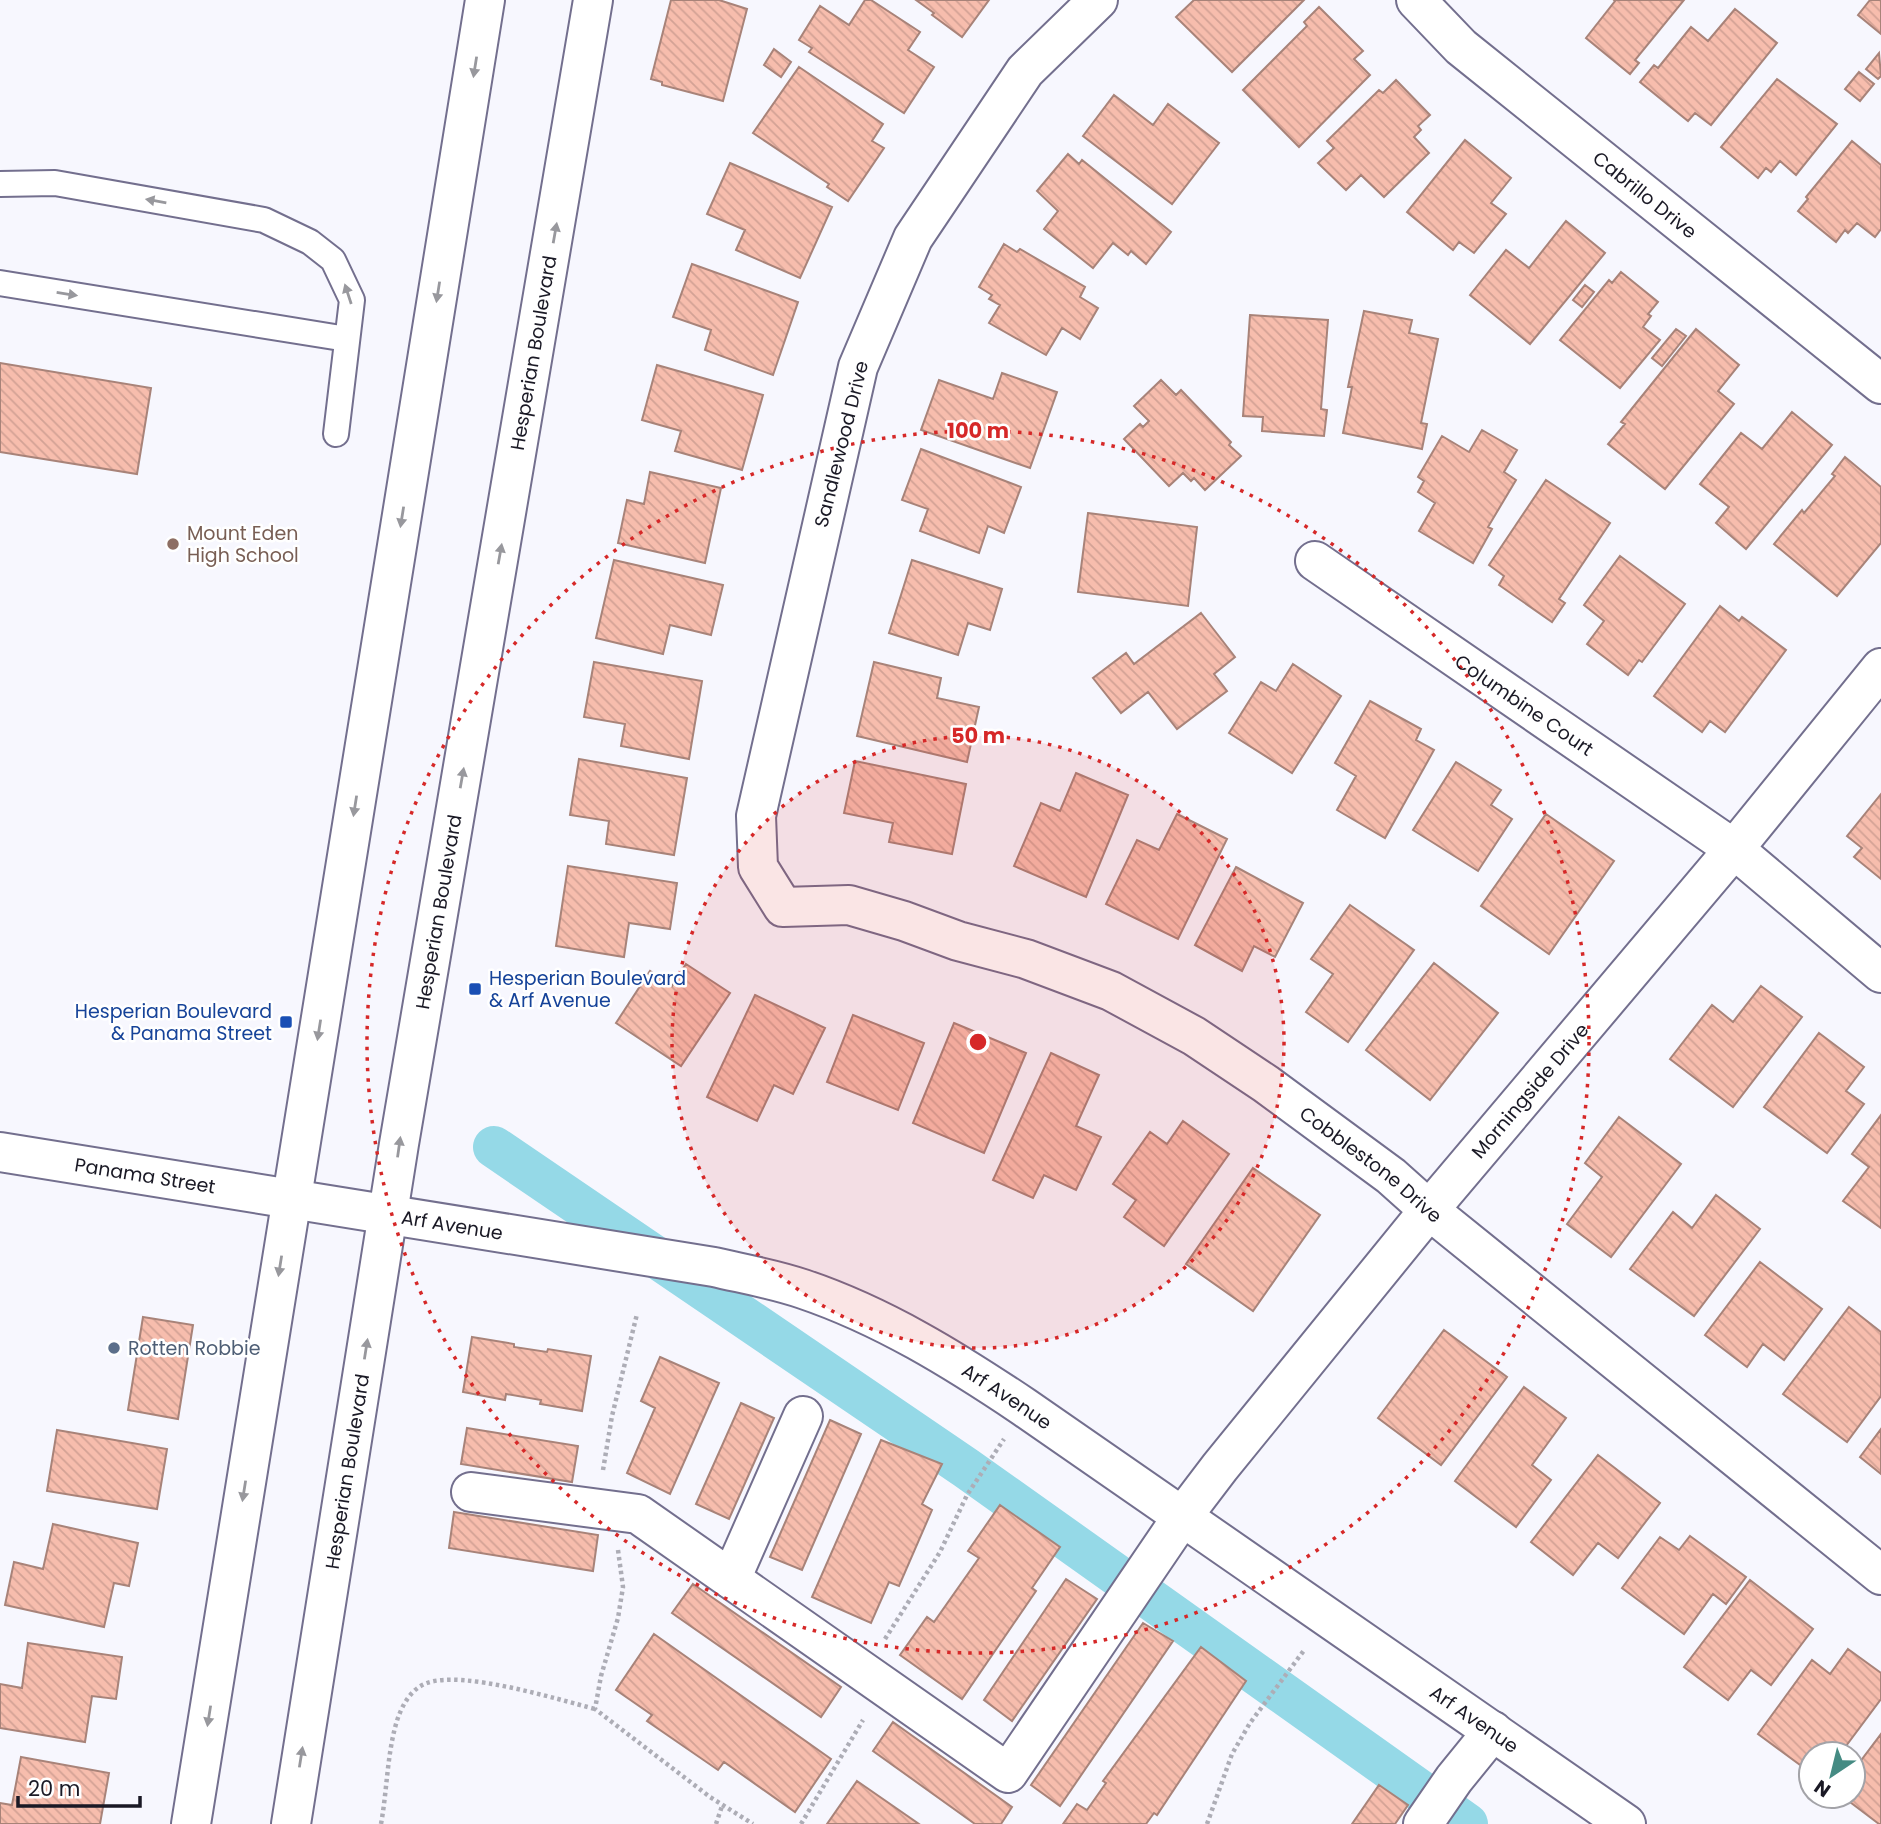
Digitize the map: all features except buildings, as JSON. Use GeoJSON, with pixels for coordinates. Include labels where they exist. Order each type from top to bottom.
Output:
{"type":"FeatureCollection","features":[{"type":"Feature","properties":{"kind":"street"},"geometry":{"type":"LineString","coordinates":[[191,1824],[485,0]]}},
{"type":"Feature","properties":{"kind":"street","name":"Hesperian Boulevard"},"geometry":{"type":"LineString","coordinates":[[291,1824],[401,1130],[593,0]]}},
{"type":"Feature","properties":{"kind":"street","name":"Sandlewood Drive"},"geometry":{"type":"LineString","coordinates":[[783,907],[758,867],[756,816],[858,367],[913,238],[1025,71],[1098,0]]}},
{"type":"Feature","properties":{"kind":"street","name":"Cabrillo Drive"},"geometry":{"type":"LineString","coordinates":[[1416,0],[1461,47],[1881,384]]}},
{"type":"Feature","properties":{"kind":"street","name":"Columbine Court"},"geometry":{"type":"LineString","coordinates":[[1315,561],[1734,849],[1881,973]]}},
{"type":"Feature","properties":{"kind":"street","name":"Morningside Drive"},"geometry":{"type":"LineString","coordinates":[[874,1679],[1008,1773],[1182,1517],[1429,1210],[1734,849],[1881,668]]}},
{"type":"Feature","properties":{"kind":"street","name":"Cobblestone Drive"},"geometry":{"type":"LineString","coordinates":[[783,907],[849,905],[1026,959],[1111,991],[1194,1036],[1266,1084],[1391,1176],[1429,1210],[1881,1575]]}},
{"type":"Feature","properties":{"kind":"street","name":"Panama Street"},"geometry":{"type":"LineString","coordinates":[[0,1152],[291,1199]]}},
{"type":"Feature","properties":{"kind":"street","name":"Arf Avenue"},"geometry":{"type":"LineString","coordinates":[[291,1199],[715,1267],[802,1289],[881,1321],[956,1361],[1329,1616],[1626,1824]]}},
{"type":"Feature","properties":{"kind":"street"},"geometry":{"type":"LineString","coordinates":[[731,1579],[803,1416]]}},
{"type":"Feature","properties":{"kind":"street"},"geometry":{"type":"LineString","coordinates":[[471,1492],[638,1514],[874,1679]]}},
{"type":"Feature","properties":{"kind":"street"},"geometry":{"type":"LineString","coordinates":[[1423,1824],[1454,1779],[1493,1731]]}},
{"type":"Feature","properties":{"kind":"lane"},"geometry":{"type":"LineString","coordinates":[[0,184],[55,183],[264,220],[310,242],[333,260],[352,300],[336,434]]}},
{"type":"Feature","properties":{"kind":"lane"},"geometry":{"type":"LineString","coordinates":[[0,283],[347,339]]}},
{"type":"Feature","properties":{"kind":"path"},"geometry":{"type":"LineString","coordinates":[[595,1709],[623,1587],[609,1511],[612,1416],[637,1314]]}},
{"type":"Feature","properties":{"kind":"path"},"geometry":{"type":"LineString","coordinates":[[801,1824],[967,1495],[1024,1407]]}},
{"type":"Feature","properties":{"kind":"path"},"geometry":{"type":"LineString","coordinates":[[1208,1824],[1232,1754],[1244,1733],[1329,1616]]}},
{"type":"Feature","properties":{"kind":"path"},"geometry":{"type":"LineString","coordinates":[[381,1824],[396,1725],[409,1695],[426,1683],[440,1679],[483,1682],[595,1709],[722,1806],[753,1824]]}},
{"type":"Feature","properties":{"kind":"path"},"geometry":{"type":"LineString","coordinates":[[716,1824],[722,1806]]}},
{"type":"Feature","properties":{"kind":"waterway"},"geometry":{"type":"LineString","coordinates":[[494,1147],[966,1468],[1467,1824]]}},
{"type":"Feature","properties":{"kind":"place","name":"Mount Eden High School"},"geometry":{"type":"Point","coordinates":[173,544]}},
{"type":"Feature","properties":{"kind":"place","name":"Hesperian Boulevard & Arf Avenue"},"geometry":{"type":"Point","coordinates":[475,989]}},
{"type":"Feature","properties":{"kind":"place","name":"Hesperian Boulevard & Panama Street"},"geometry":{"type":"Point","coordinates":[286,1022]}},
{"type":"Feature","properties":{"kind":"place","name":"Rotten Robbie"},"geometry":{"type":"Point","coordinates":[114,1348]}}]}
